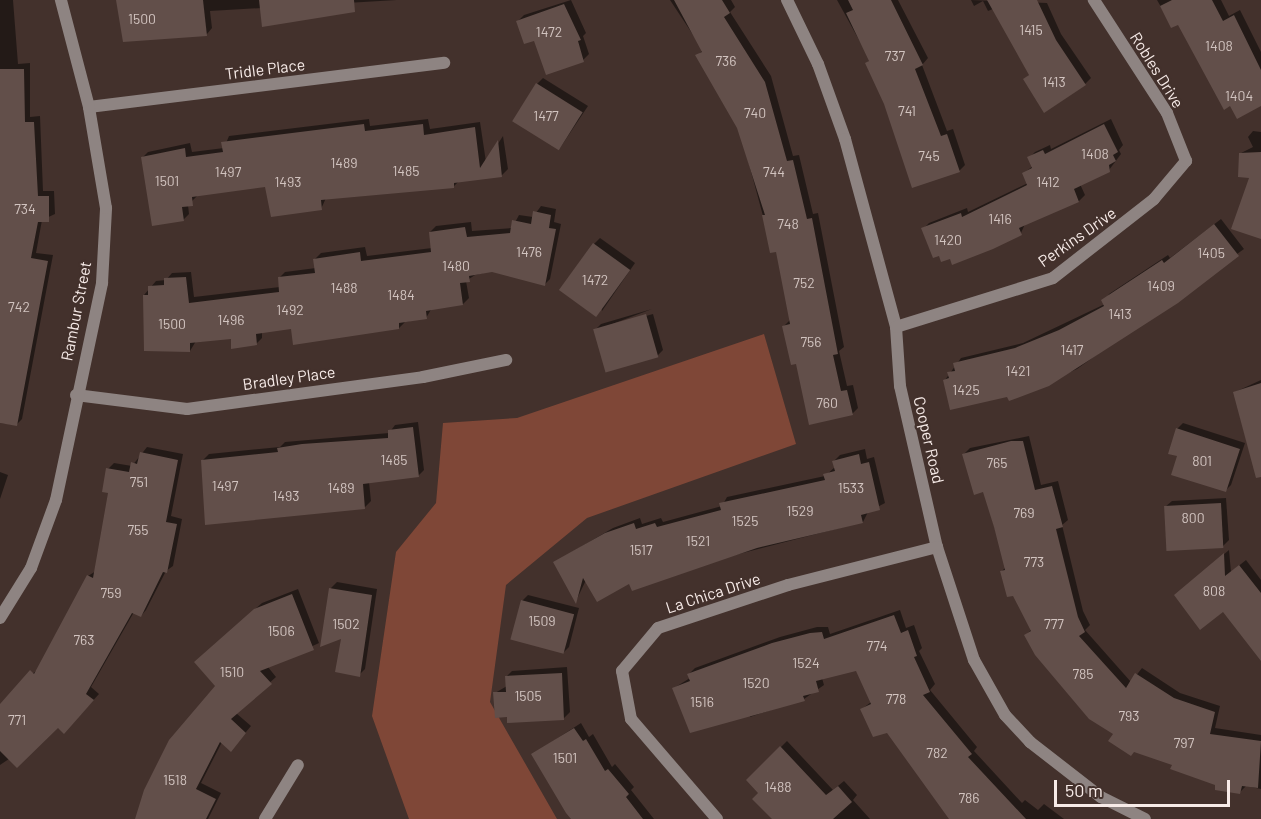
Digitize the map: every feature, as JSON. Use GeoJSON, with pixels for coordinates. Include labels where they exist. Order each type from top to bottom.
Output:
{"type":"FeatureCollection","features":[{"type":"Feature","properties":{"kind":"street","name":"Rambur Street"},"geometry":{"type":"LineString","coordinates":[[0,618],[31,568],[56,500],[76,395],[102,283],[106,208],[89,107],[61,0]]}},
{"type":"Feature","properties":{"kind":"street","name":"Cooper Road"},"geometry":{"type":"LineString","coordinates":[[787,0],[818,64],[845,139],[896,327],[900,386],[937,547],[974,660],[1005,715],[1030,742],[1101,797],[1145,819]]}},
{"type":"Feature","properties":{"kind":"street","name":"Robles Drive"},"geometry":{"type":"LineString","coordinates":[[1094,0],[1167,113],[1186,161]]}},
{"type":"Feature","properties":{"kind":"street","name":"Tridle Place"},"geometry":{"type":"LineString","coordinates":[[89,107],[444,63]]}},
{"type":"Feature","properties":{"kind":"street","name":"Perkins Drive"},"geometry":{"type":"LineString","coordinates":[[896,327],[1053,278],[1154,199],[1186,161]]}},
{"type":"Feature","properties":{"kind":"street","name":"Bradley Place"},"geometry":{"type":"LineString","coordinates":[[76,395],[187,409],[423,377],[506,360]]}},
{"type":"Feature","properties":{"kind":"street","name":"La Chica Drive"},"geometry":{"type":"LineString","coordinates":[[717,819],[631,719],[622,671],[658,628],[788,585],[937,547]]}},
{"type":"Feature","properties":{"kind":"street"},"geometry":{"type":"LineString","coordinates":[[265,819],[297,765]]}},
{"type":"Feature","properties":{"kind":"shaded area"},"geometry":{"type":"Polygon","coordinates":[[[764,334],[796,444],[587,518],[506,585],[490,702],[557,819],[409,819],[372,716],[396,552],[436,503],[443,423],[517,418],[764,334]]]}},
{"type":"Feature","properties":{"kind":"building"},"geometry":{"type":"Polygon","coordinates":[[[116,0],[203,0],[207,36],[123,42],[116,0]]]}},
{"type":"Feature","properties":{"kind":"building"},"geometry":{"type":"Polygon","coordinates":[[[259,0],[354,0],[355,12],[262,27],[259,0]]]}},
{"type":"Feature","properties":{"kind":"building"},"geometry":{"type":"Polygon","coordinates":[[[674,0],[722,0],[730,13],[724,17],[765,82],[787,161],[793,160],[807,219],[812,218],[838,354],[833,355],[841,391],[847,390],[853,415],[809,425],[796,364],[791,365],[782,326],[790,324],[776,252],[770,253],[762,215],[765,215],[737,128],[695,55],[702,52],[674,0]]]}},
{"type":"Feature","properties":{"kind":"building"},"geometry":{"type":"Polygon","coordinates":[[[848,0],[891,0],[923,65],[915,69],[941,136],[947,134],[960,172],[912,188],[884,104],[865,63],[869,61],[846,13],[853,10],[848,0]]]}},
{"type":"Feature","properties":{"kind":"building"},"geometry":{"type":"Polygon","coordinates":[[[987,0],[1037,0],[1056,40],[1086,85],[1044,113],[1023,79],[1029,75],[987,0]]]}},
{"type":"Feature","properties":{"kind":"building"},"geometry":{"type":"Polygon","coordinates":[[[1172,0],[1212,0],[1223,21],[1234,15],[1261,70],[1261,106],[1237,119],[1230,106],[1224,110],[1178,25],[1171,28],[1160,6],[1172,0]]]}},
{"type":"Feature","properties":{"kind":"building"},"geometry":{"type":"Polygon","coordinates":[[[564,4],[581,40],[578,41],[584,62],[546,75],[534,41],[524,44],[516,21],[564,4]]]}},
{"type":"Feature","properties":{"kind":"building"},"geometry":{"type":"Polygon","coordinates":[[[0,69],[24,69],[25,122],[34,122],[38,196],[49,196],[49,222],[38,222],[31,258],[48,261],[17,426],[0,423],[0,69]]]}},
{"type":"Feature","properties":{"kind":"building"},"geometry":{"type":"Polygon","coordinates":[[[536,83],[583,112],[559,150],[512,121],[536,83]]]}},
{"type":"Feature","properties":{"kind":"building"},"geometry":{"type":"Polygon","coordinates":[[[364,124],[365,131],[423,124],[424,135],[475,127],[480,168],[498,140],[502,177],[454,183],[454,188],[321,200],[322,210],[271,217],[265,187],[192,197],[193,206],[182,207],[184,221],[152,226],[141,157],[185,148],[186,157],[223,152],[221,142],[364,124]]]}},
{"type":"Feature","properties":{"kind":"building"},"geometry":{"type":"Polygon","coordinates":[[[1104,124],[1118,152],[1113,155],[1116,161],[1109,165],[1110,172],[1074,189],[1079,202],[1019,228],[1022,235],[952,265],[950,259],[941,262],[939,256],[933,258],[921,228],[961,213],[962,217],[1027,185],[1022,173],[1032,168],[1027,157],[1043,150],[1045,154],[1104,124]]]}},
{"type":"Feature","properties":{"kind":"building"},"geometry":{"type":"Polygon","coordinates":[[[1261,152],[1261,239],[1231,229],[1249,178],[1238,177],[1239,153],[1261,152]]]}},
{"type":"Feature","properties":{"kind":"building"},"geometry":{"type":"Polygon","coordinates":[[[533,211],[551,215],[549,228],[556,229],[545,286],[492,272],[469,276],[470,282],[460,283],[463,305],[426,311],[427,319],[399,323],[399,329],[293,345],[291,329],[256,334],[257,345],[231,349],[231,339],[190,343],[190,352],[144,351],[143,295],[148,295],[148,286],[164,285],[164,278],[186,277],[189,303],[279,292],[278,277],[315,273],[313,259],[360,252],[361,261],[431,252],[429,232],[465,227],[467,237],[510,233],[512,220],[531,224],[533,211]]]}},
{"type":"Feature","properties":{"kind":"building"},"geometry":{"type":"Polygon","coordinates":[[[1214,224],[1239,256],[1178,303],[1049,386],[1009,401],[1007,397],[950,410],[943,380],[949,378],[947,372],[955,371],[953,363],[1015,348],[1059,330],[1104,306],[1101,300],[1162,260],[1164,263],[1214,224]]]}},
{"type":"Feature","properties":{"kind":"building"},"geometry":{"type":"Polygon","coordinates":[[[593,243],[630,270],[596,317],[559,290],[593,243]]]}},
{"type":"Feature","properties":{"kind":"building"},"geometry":{"type":"Polygon","coordinates":[[[646,314],[658,357],[606,372],[593,329],[646,314]]]}},
{"type":"Feature","properties":{"kind":"building"},"geometry":{"type":"Polygon","coordinates":[[[1261,383],[1261,477],[1256,478],[1233,392],[1261,383]]]}},
{"type":"Feature","properties":{"kind":"building"},"geometry":{"type":"Polygon","coordinates":[[[413,427],[419,477],[363,484],[365,509],[205,525],[201,460],[278,452],[277,448],[302,444],[388,438],[388,430],[413,427]]]}},
{"type":"Feature","properties":{"kind":"building"},"geometry":{"type":"Polygon","coordinates":[[[1176,428],[1240,449],[1226,492],[1171,475],[1177,456],[1168,454],[1176,428]]]}},
{"type":"Feature","properties":{"kind":"building"},"geometry":{"type":"Polygon","coordinates":[[[1011,441],[1023,441],[1035,490],[1052,486],[1063,527],[1056,529],[1078,617],[1085,632],[1079,636],[1126,688],[1135,673],[1174,698],[1215,712],[1210,734],[1261,741],[1258,788],[1242,786],[1240,794],[1215,790],[1215,785],[1170,769],[1172,765],[1134,752],[1131,756],[1108,741],[1113,734],[1089,719],[1035,655],[1024,635],[1031,631],[1013,596],[1007,597],[1000,571],[1005,570],[983,492],[974,495],[962,454],[1011,441]]]}},
{"type":"Feature","properties":{"kind":"building"},"geometry":{"type":"Polygon","coordinates":[[[140,452],[178,460],[166,522],[177,524],[167,573],[163,572],[141,617],[132,613],[86,694],[94,700],[64,734],[58,728],[17,768],[0,751],[0,704],[30,670],[34,674],[87,575],[93,578],[108,493],[102,492],[106,468],[129,472],[131,462],[137,464],[140,452]]]}},
{"type":"Feature","properties":{"kind":"building"},"geometry":{"type":"Polygon","coordinates":[[[859,454],[861,464],[869,462],[880,510],[861,515],[863,523],[757,548],[632,591],[629,584],[597,602],[583,578],[576,604],[553,562],[605,533],[634,523],[636,529],[655,523],[657,527],[721,510],[719,503],[825,480],[823,474],[835,471],[832,461],[859,454]]]}},
{"type":"Feature","properties":{"kind":"building"},"geometry":{"type":"Polygon","coordinates":[[[1221,503],[1223,548],[1166,551],[1164,506],[1221,503]]]}},
{"type":"Feature","properties":{"kind":"building"},"geometry":{"type":"Polygon","coordinates":[[[1224,553],[1225,576],[1239,565],[1261,593],[1261,661],[1223,612],[1200,630],[1174,595],[1224,553]]]}},
{"type":"Feature","properties":{"kind":"building"},"geometry":{"type":"Polygon","coordinates":[[[329,588],[372,595],[360,677],[335,672],[341,639],[320,647],[329,588]]]}},
{"type":"Feature","properties":{"kind":"building"},"geometry":{"type":"Polygon","coordinates":[[[292,594],[314,650],[260,671],[272,684],[231,719],[246,733],[231,752],[220,742],[196,789],[216,799],[206,819],[135,819],[144,790],[169,740],[215,686],[194,662],[254,609],[292,594]]]}},
{"type":"Feature","properties":{"kind":"building"},"geometry":{"type":"Polygon","coordinates":[[[521,600],[574,614],[564,654],[510,640],[521,600]]]}},
{"type":"Feature","properties":{"kind":"building"},"geometry":{"type":"Polygon","coordinates":[[[894,615],[901,633],[908,630],[917,656],[914,657],[930,692],[923,695],[972,754],[968,757],[1026,819],[949,819],[887,733],[873,737],[860,709],[871,704],[856,671],[816,681],[819,692],[803,696],[805,701],[690,733],[672,688],[690,681],[687,674],[772,643],[822,632],[824,639],[894,615]]]}},
{"type":"Feature","properties":{"kind":"building"},"geometry":{"type":"Polygon","coordinates":[[[562,673],[564,720],[507,723],[507,717],[495,718],[493,692],[506,692],[505,676],[562,673]]]}},
{"type":"Feature","properties":{"kind":"building"},"geometry":{"type":"Polygon","coordinates":[[[574,728],[583,741],[586,739],[605,771],[608,769],[629,794],[626,797],[643,819],[571,819],[566,813],[531,754],[574,728]]]}},
{"type":"Feature","properties":{"kind":"building"},"geometry":{"type":"Polygon","coordinates":[[[780,746],[826,795],[838,786],[852,802],[833,819],[772,819],[752,799],[758,793],[746,780],[780,746]]]}}]}
